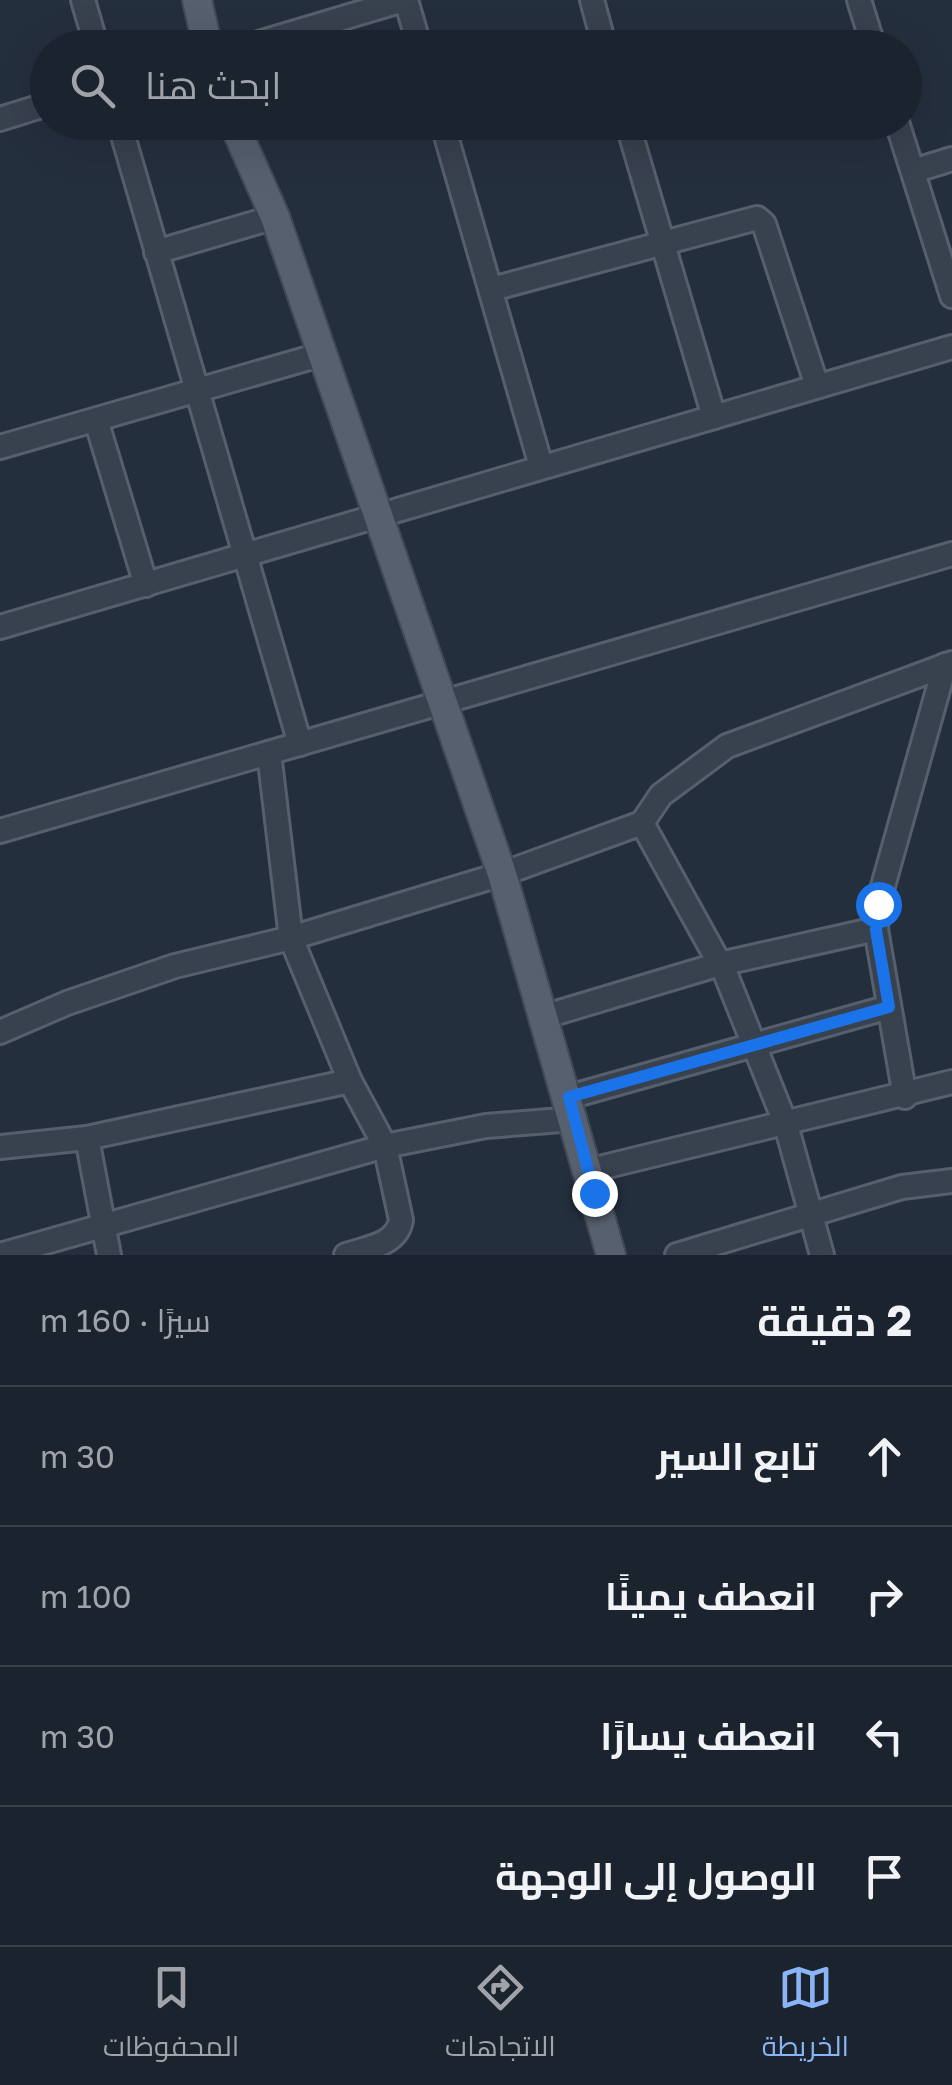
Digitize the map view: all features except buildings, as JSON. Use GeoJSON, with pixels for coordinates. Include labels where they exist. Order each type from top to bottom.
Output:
{"type":"FeatureCollection","features":[{"type":"Feature","properties":{"kind":"main road"},"geometry":{"type":"LineString","coordinates":[[197,0],[204,30]]}},
{"type":"Feature","properties":{"kind":"main road"},"geometry":{"type":"LineString","coordinates":[[241,140],[275,217],[502,874],[546,1016],[611,1255]]}},
{"type":"Feature","properties":{"kind":"street"},"geometry":{"type":"LineString","coordinates":[[83,0],[92,30]]}},
{"type":"Feature","properties":{"kind":"street"},"geometry":{"type":"LineString","coordinates":[[303,30],[404,0],[414,30]]}},
{"type":"Feature","properties":{"kind":"street"},"geometry":{"type":"LineString","coordinates":[[592,0],[600,30]]}},
{"type":"Feature","properties":{"kind":"street"},"geometry":{"type":"LineString","coordinates":[[858,0],[868,30]]}},
{"type":"Feature","properties":{"kind":"street"},"geometry":{"type":"LineString","coordinates":[[0,118],[30,109]]}},
{"type":"Feature","properties":{"kind":"street"},"geometry":{"type":"LineString","coordinates":[[124,140],[300,744]]}},
{"type":"Feature","properties":{"kind":"street"},"geometry":{"type":"LineString","coordinates":[[447,140],[541,466]]}},
{"type":"Feature","properties":{"kind":"street"},"geometry":{"type":"LineString","coordinates":[[632,140],[714,416]]}},
{"type":"Feature","properties":{"kind":"street"},"geometry":{"type":"LineString","coordinates":[[903,140],[952,296]]}},
{"type":"Feature","properties":{"kind":"street"},"geometry":{"type":"LineString","coordinates":[[913,171],[952,159]]}},
{"type":"Feature","properties":{"kind":"street"},"geometry":{"type":"LineString","coordinates":[[156,252],[275,217]]}},
{"type":"Feature","properties":{"kind":"street"},"geometry":{"type":"LineString","coordinates":[[492,289],[747,218],[764,224],[817,386]]}},
{"type":"Feature","properties":{"kind":"street"},"geometry":{"type":"LineString","coordinates":[[0,628],[952,347]]}},
{"type":"Feature","properties":{"kind":"street"},"geometry":{"type":"LineString","coordinates":[[0,447],[322,354]]}},
{"type":"Feature","properties":{"kind":"street"},"geometry":{"type":"LineString","coordinates":[[96,420],[146,585]]}},
{"type":"Feature","properties":{"kind":"street"},"geometry":{"type":"LineString","coordinates":[[0,830],[952,554]]}},
{"type":"Feature","properties":{"kind":"street"},"geometry":{"type":"LineString","coordinates":[[0,1032],[66,1003],[175,966],[291,938],[502,874],[642,824],[661,795],[727,746],[949,664]]}},
{"type":"Feature","properties":{"kind":"street"},"geometry":{"type":"LineString","coordinates":[[904,1096],[876,930],[891,854],[949,664]]}},
{"type":"Feature","properties":{"kind":"street"},"geometry":{"type":"LineString","coordinates":[[269,753],[291,938],[350,1081],[385,1146],[399,1231],[391,1240],[357,1253]]}},
{"type":"Feature","properties":{"kind":"street"},"geometry":{"type":"LineString","coordinates":[[642,824],[720,964],[786,1125],[822,1255]]}},
{"type":"Feature","properties":{"kind":"street"},"geometry":{"type":"LineString","coordinates":[[546,1016],[720,964],[876,930]]}},
{"type":"Feature","properties":{"kind":"street"},"geometry":{"type":"LineString","coordinates":[[0,1255],[385,1146],[572,1108],[754,1046],[889,1007]]}},
{"type":"Feature","properties":{"kind":"street"},"geometry":{"type":"LineString","coordinates":[[0,1147],[87,1138],[350,1081]]}},
{"type":"Feature","properties":{"kind":"street"},"geometry":{"type":"LineString","coordinates":[[587,1171],[952,1082]]}},
{"type":"Feature","properties":{"kind":"street"},"geometry":{"type":"LineString","coordinates":[[87,1138],[109,1255]]}},
{"type":"Feature","properties":{"kind":"street"},"geometry":{"type":"LineString","coordinates":[[677,1255],[902,1187],[952,1181]]}},
{"type":"Feature","properties":{"kind":"route"},"geometry":{"type":"LineString","coordinates":[[594,1193],[569,1097],[889,1007],[876,930],[878,904]]}}]}
